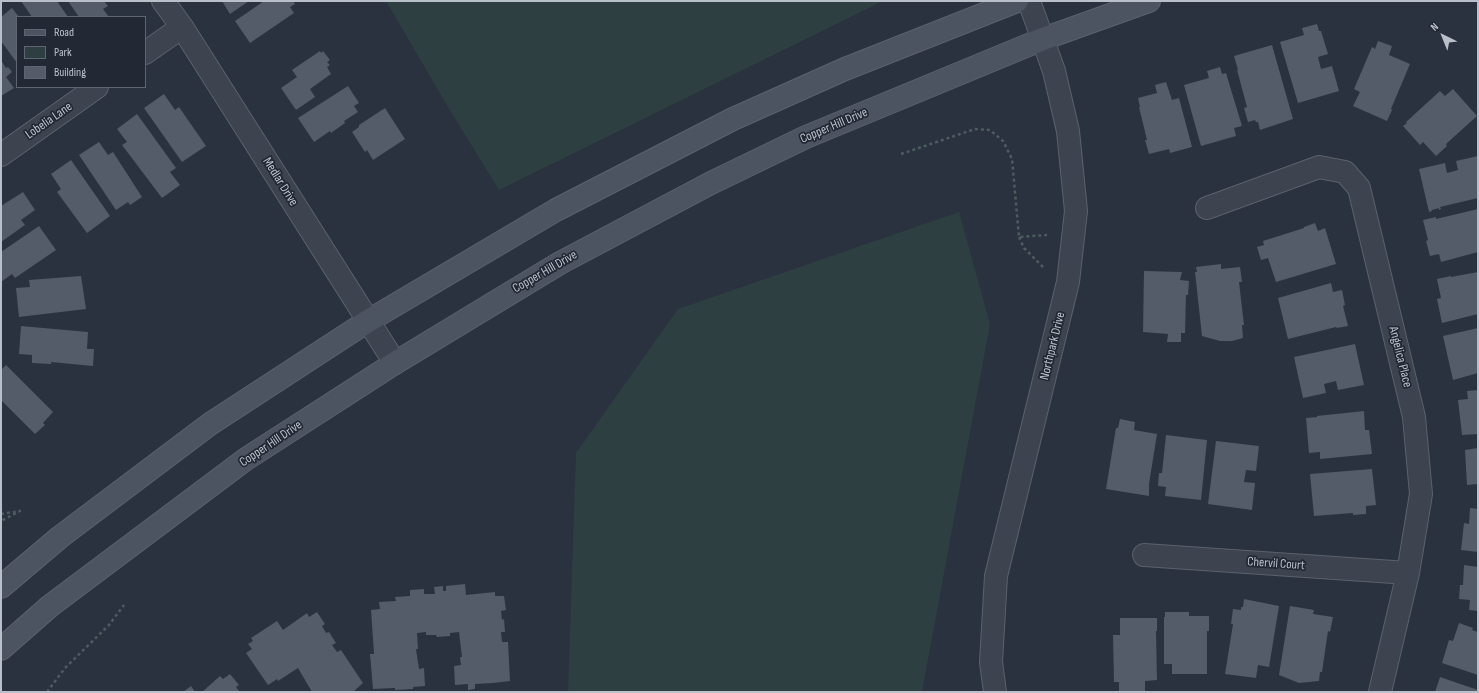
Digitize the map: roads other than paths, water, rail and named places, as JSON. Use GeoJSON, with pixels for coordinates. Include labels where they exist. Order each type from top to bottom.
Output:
{"type":"FeatureCollection","features":[{"type":"Feature","properties":{"kind":"main road"},"geometry":{"type":"LineString","coordinates":[[1,587],[60,537],[210,424],[368,321],[556,210],[733,119],[845,69],[1017,1]]}},
{"type":"Feature","properties":{"kind":"main road","name":"Copper Hill Drive"},"geometry":{"type":"LineString","coordinates":[[1,649],[50,606],[246,460],[395,363],[560,262],[711,183],[806,137],[1043,39],[1149,1]]}},
{"type":"Feature","properties":{"kind":"street","name":"Medlar Drive"},"geometry":{"type":"LineString","coordinates":[[163,1],[182,27],[395,363]]}},
{"type":"Feature","properties":{"kind":"street","name":"Northpark Drive"},"geometry":{"type":"LineString","coordinates":[[995,692],[991,662],[996,576],[1068,282],[1076,211],[1068,131],[1054,71],[1029,1]]}},
{"type":"Feature","properties":{"kind":"street"},"geometry":{"type":"LineString","coordinates":[[146,52],[182,27]]}},
{"type":"Feature","properties":{"kind":"street","name":"Lobelia Lane"},"geometry":{"type":"LineString","coordinates":[[1,155],[96,88]]}},
{"type":"Feature","properties":{"kind":"street","name":"Angelica Place"},"geometry":{"type":"LineString","coordinates":[[1207,208],[1319,167],[1345,172],[1359,188],[1414,416],[1421,494],[1408,573],[1380,692]]}},
{"type":"Feature","properties":{"kind":"street","name":"Chervil Court"},"geometry":{"type":"LineString","coordinates":[[1144,556],[1408,573]]}}]}
